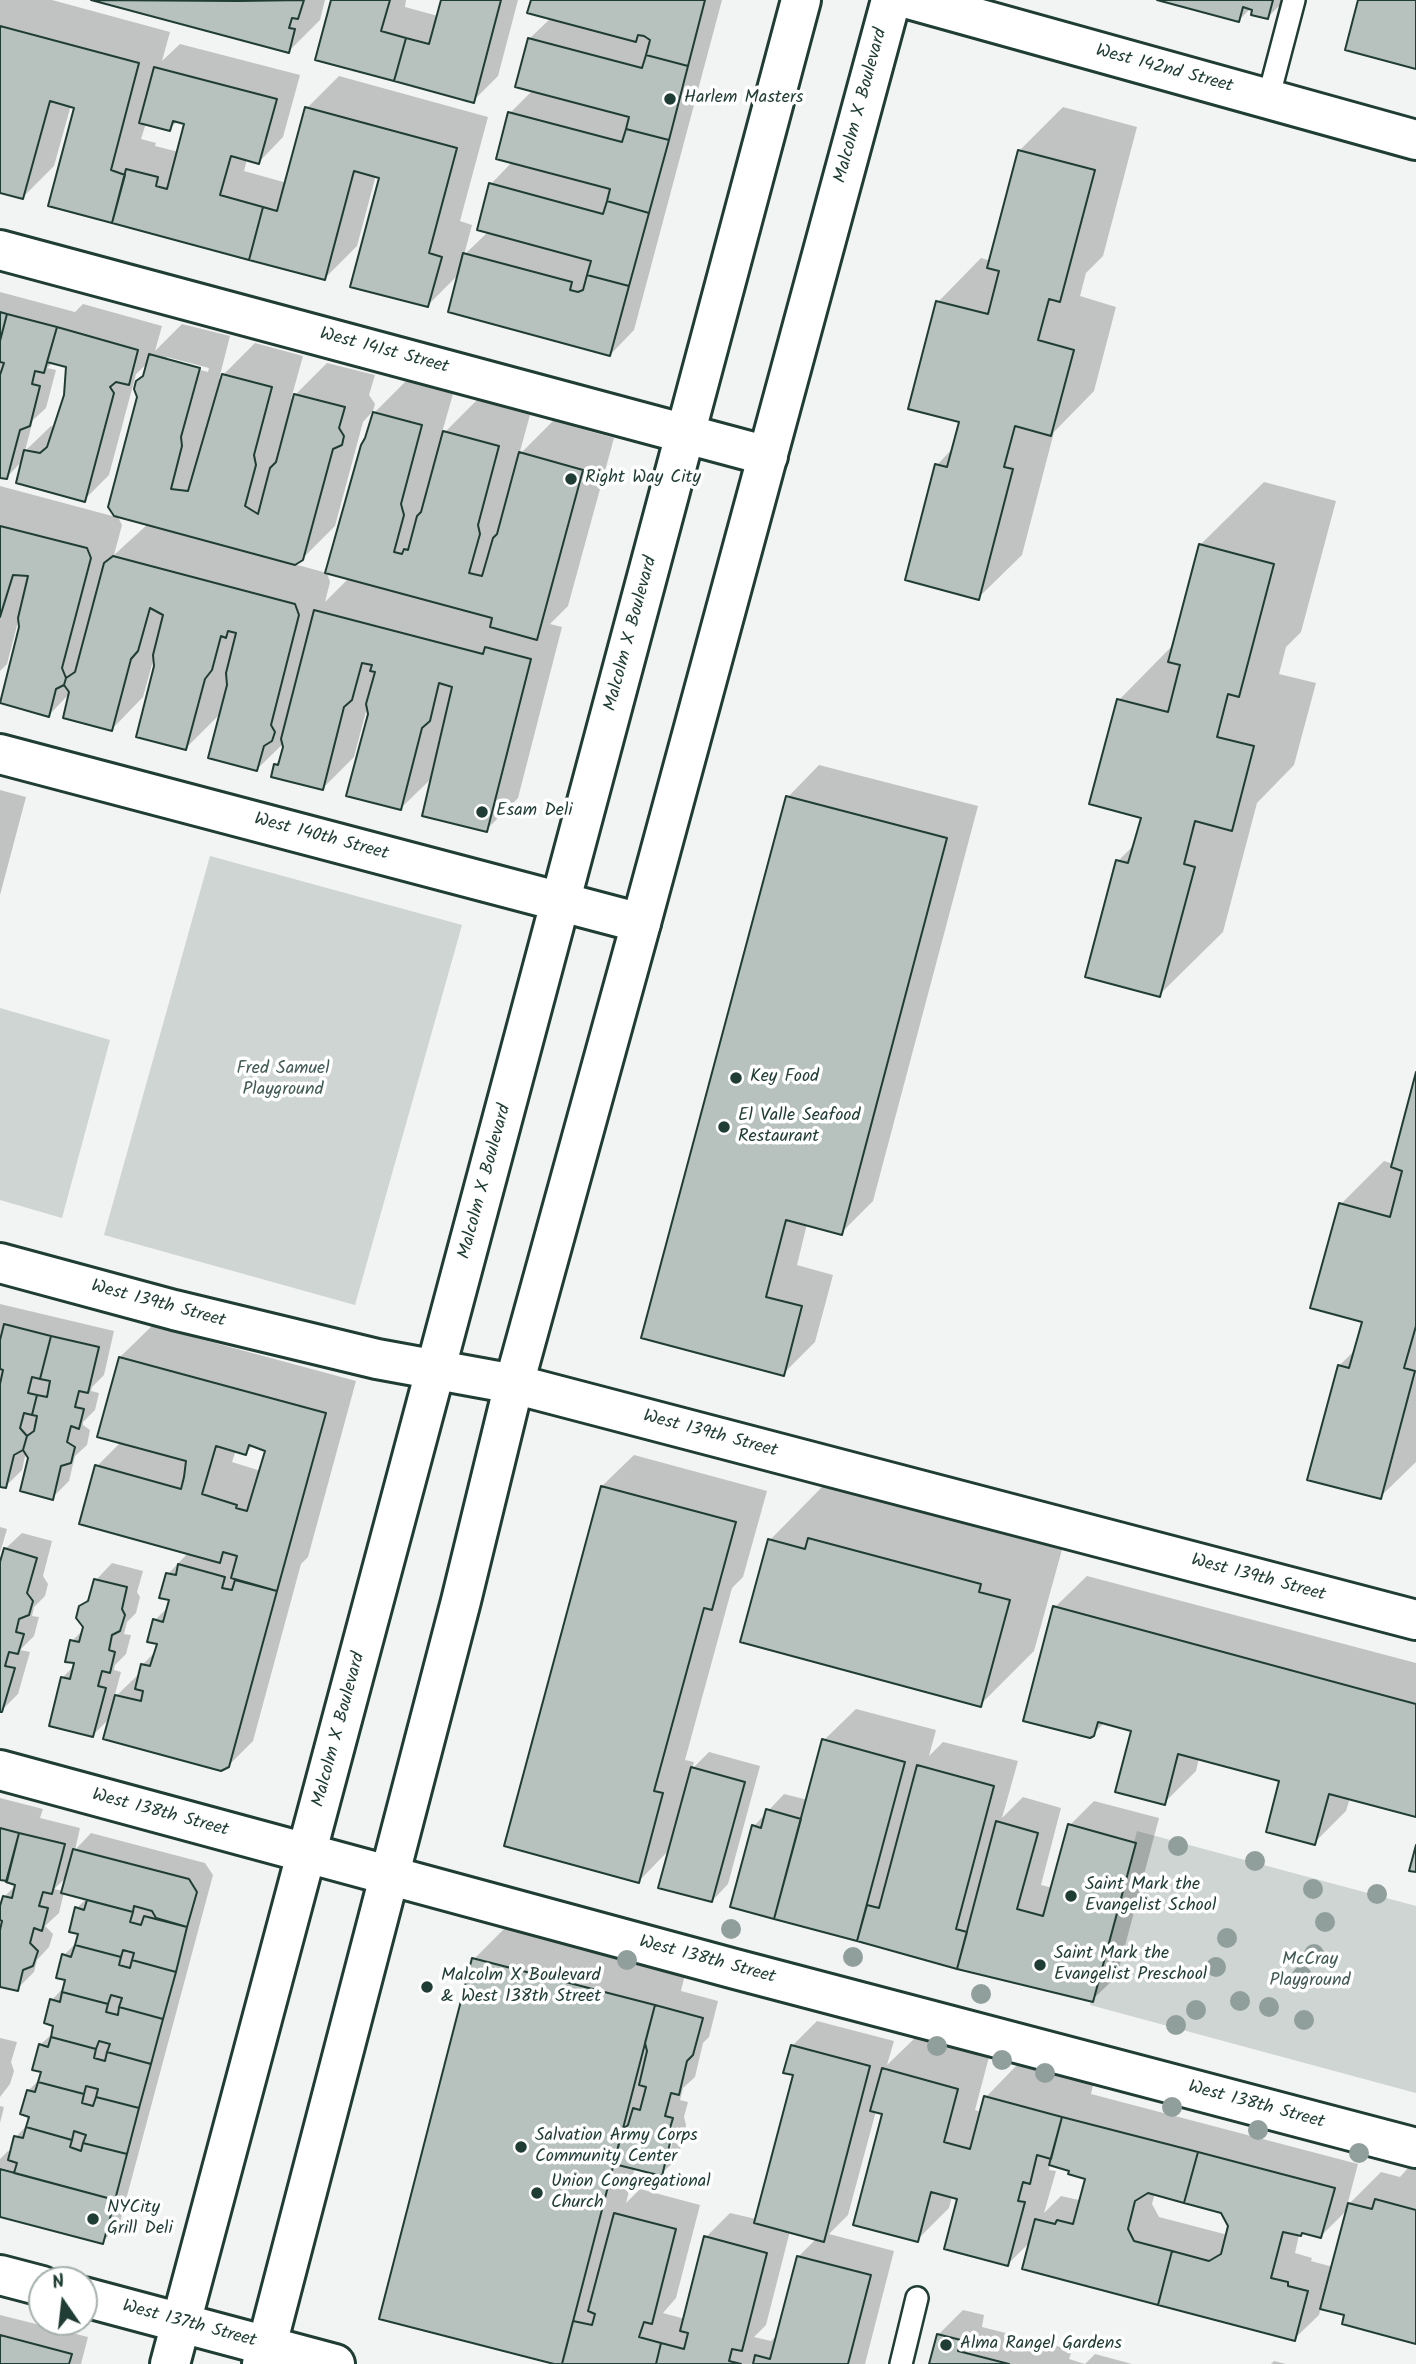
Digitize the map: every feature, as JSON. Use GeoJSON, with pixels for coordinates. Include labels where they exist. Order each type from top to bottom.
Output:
{"type":"FeatureCollection","features":[{"type":"Feature","properties":{"kind":"street","name":"Malcolm X Boulevard"},"geometry":{"type":"LineString","coordinates":[[170,2364],[801,0]]}},
{"type":"Feature","properties":{"kind":"street","name":"Malcolm X Boulevard"},"geometry":{"type":"LineString","coordinates":[[264,2355],[461,1601],[514,1384],[891,0]]}},
{"type":"Feature","properties":{"kind":"street","name":"West 142nd Street"},"geometry":{"type":"LineString","coordinates":[[912,0],[1416,140]]}},
{"type":"Feature","properties":{"kind":"street","name":"West 141st Street"},"geometry":{"type":"LineString","coordinates":[[0,250],[768,456]]}},
{"type":"Feature","properties":{"kind":"street","name":"West 140th Street"},"geometry":{"type":"LineString","coordinates":[[0,754],[641,923]]}},
{"type":"Feature","properties":{"kind":"street","name":"West 139th Street"},"geometry":{"type":"LineString","coordinates":[[0,1263],[188,1314],[377,1359],[514,1384],[1416,1620]]}},
{"type":"Feature","properties":{"kind":"street","name":"West 138th Street"},"geometry":{"type":"LineString","coordinates":[[0,1770],[735,1969],[1416,2148]]}},
{"type":"Feature","properties":{"kind":"street"},"geometry":{"type":"LineString","coordinates":[[0,2275],[28,2282]]}},
{"type":"Feature","properties":{"kind":"street","name":"West 137th Street"},"geometry":{"type":"LineString","coordinates":[[98,2301],[180,2323],[264,2355],[335,2364]]}},
{"type":"Feature","properties":{"kind":"lane"},"geometry":{"type":"LineString","coordinates":[[1268,99],[1294,0]]}},
{"type":"Feature","properties":{"kind":"lane"},"geometry":{"type":"LineString","coordinates":[[901,2364],[917,2298]]}},
{"type":"Feature","properties":{"kind":"green space","name":"Fred Samuel Playground"},"geometry":{"type":"Polygon","coordinates":[[[210,856],[462,925],[355,1305],[104,1235],[210,856]]]}},
{"type":"Feature","properties":{"kind":"green space"},"geometry":{"type":"Polygon","coordinates":[[[0,1008],[110,1040],[62,1218],[0,1200],[0,1008]]]}},
{"type":"Feature","properties":{"kind":"green space","name":"McCray Playground"},"geometry":{"type":"Polygon","coordinates":[[[1137,1831],[1416,1906],[1416,2093],[1090,2005],[1137,1831]]]}},
{"type":"Feature","properties":{"kind":"building"},"geometry":{"type":"Polygon","coordinates":[[[91,0],[304,0],[298,19],[292,18],[289,28],[295,29],[289,53],[91,0]]]}},
{"type":"Feature","properties":{"kind":"building"},"geometry":{"type":"Polygon","coordinates":[[[331,0],[390,0],[381,31],[406,38],[394,81],[315,60],[331,0]]]}},
{"type":"Feature","properties":{"kind":"building"},"geometry":{"type":"Polygon","coordinates":[[[441,0],[501,0],[474,103],[394,81],[406,38],[429,44],[441,0]]]}},
{"type":"Feature","properties":{"kind":"building"},"geometry":{"type":"Polygon","coordinates":[[[531,0],[705,0],[688,66],[646,55],[650,40],[644,36],[638,35],[636,42],[527,13],[531,0]]]}},
{"type":"Feature","properties":{"kind":"building"},"geometry":{"type":"Polygon","coordinates":[[[1157,0],[1273,0],[1268,19],[1251,15],[1252,10],[1243,7],[1239,22],[1157,0]]]}},
{"type":"Feature","properties":{"kind":"building"},"geometry":{"type":"Polygon","coordinates":[[[1358,0],[1416,0],[1416,69],[1345,50],[1358,0]]]}},
{"type":"Feature","properties":{"kind":"building"},"geometry":{"type":"Polygon","coordinates":[[[0,26],[139,63],[111,170],[125,175],[112,223],[48,206],[74,108],[50,101],[23,199],[0,193],[0,26]]]}},
{"type":"Feature","properties":{"kind":"building"},"geometry":{"type":"Polygon","coordinates":[[[528,38],[642,68],[646,55],[688,66],[669,140],[626,129],[629,117],[515,87],[528,38]]]}},
{"type":"Feature","properties":{"kind":"building"},"geometry":{"type":"Polygon","coordinates":[[[154,67],[277,99],[259,164],[231,156],[220,195],[263,207],[249,260],[112,223],[126,169],[158,177],[156,186],[167,189],[184,124],[173,121],[170,131],[139,123],[154,67]]]}},
{"type":"Feature","properties":{"kind":"building"},"geometry":{"type":"Polygon","coordinates":[[[305,107],[457,148],[429,253],[442,257],[428,307],[350,287],[379,178],[354,171],[325,280],[249,260],[263,207],[277,211],[305,107]]]}},
{"type":"Feature","properties":{"kind":"building"},"geometry":{"type":"Polygon","coordinates":[[[508,112],[622,142],[626,129],[669,140],[649,213],[607,201],[610,189],[496,159],[508,112]]]}},
{"type":"Feature","properties":{"kind":"building"},"geometry":{"type":"Polygon","coordinates":[[[1018,150],[1095,170],[1060,302],[1049,299],[1038,340],[1074,350],[1051,436],[1015,426],[1004,467],[1013,469],[979,600],[905,580],[935,464],[947,467],[959,422],[908,409],[936,301],[988,314],[999,271],[987,268],[1018,150]]]}},
{"type":"Feature","properties":{"kind":"building"},"geometry":{"type":"Polygon","coordinates":[[[489,183],[603,214],[607,201],[649,213],[629,286],[587,275],[591,261],[477,230],[489,183]]]}},
{"type":"Feature","properties":{"kind":"building"},"geometry":{"type":"Polygon","coordinates":[[[463,253],[572,282],[570,290],[578,292],[583,290],[587,275],[629,286],[610,356],[448,312],[463,253]]]}},
{"type":"Feature","properties":{"kind":"building"},"geometry":{"type":"Polygon","coordinates":[[[0,312],[7,314],[0,341],[0,312]]]}},
{"type":"Feature","properties":{"kind":"building"},"geometry":{"type":"Polygon","coordinates":[[[7,314],[57,327],[44,373],[35,371],[32,384],[40,386],[30,426],[20,430],[7,479],[0,478],[0,375],[4,363],[0,362],[0,341],[7,314]]]}},
{"type":"Feature","properties":{"kind":"building"},"geometry":{"type":"Polygon","coordinates":[[[57,327],[138,350],[129,385],[116,382],[110,387],[114,393],[85,502],[16,483],[24,450],[40,453],[47,447],[64,395],[66,367],[47,362],[57,327]]]}},
{"type":"Feature","properties":{"kind":"building"},"geometry":{"type":"Polygon","coordinates":[[[149,354],[200,368],[181,437],[182,446],[171,489],[188,491],[222,374],[272,387],[254,455],[256,465],[245,506],[258,514],[270,468],[276,462],[294,394],[345,407],[339,428],[344,436],[342,445],[333,449],[303,560],[295,565],[114,516],[108,507],[137,397],[134,389],[136,381],[143,376],[149,354]]]}},
{"type":"Feature","properties":{"kind":"building"},"geometry":{"type":"Polygon","coordinates":[[[373,412],[422,425],[401,504],[404,515],[394,552],[402,554],[404,549],[408,550],[443,431],[499,446],[478,525],[480,534],[469,573],[482,576],[493,538],[497,534],[519,452],[583,470],[537,640],[490,627],[492,618],[325,573],[373,412]]]}},
{"type":"Feature","properties":{"kind":"building"},"geometry":{"type":"Polygon","coordinates":[[[0,526],[87,548],[91,558],[62,668],[66,678],[64,685],[56,689],[49,717],[0,703],[19,627],[18,618],[28,576],[13,575],[0,617],[0,526]]]}},
{"type":"Feature","properties":{"kind":"building"},"geometry":{"type":"Polygon","coordinates":[[[1199,544],[1274,564],[1239,697],[1228,694],[1217,737],[1254,746],[1232,831],[1195,821],[1184,864],[1195,867],[1160,997],[1085,977],[1116,860],[1128,863],[1141,818],[1089,804],[1117,699],[1168,712],[1180,665],[1168,662],[1199,544]]]}},
{"type":"Feature","properties":{"kind":"building"},"geometry":{"type":"Polygon","coordinates":[[[113,556],[295,604],[299,615],[271,725],[275,732],[272,741],[264,746],[257,771],[208,758],[227,685],[226,673],[236,633],[228,631],[226,638],[221,636],[212,670],[205,679],[186,750],[136,737],[154,666],[153,655],[163,615],[150,608],[138,651],[131,659],[112,731],[63,718],[69,692],[64,685],[66,678],[75,672],[104,563],[113,556]]]}},
{"type":"Feature","properties":{"kind":"building"},"geometry":{"type":"Polygon","coordinates":[[[314,610],[483,654],[485,647],[531,659],[487,832],[422,816],[452,687],[439,683],[430,721],[422,728],[401,810],[346,796],[368,714],[366,704],[375,672],[370,671],[372,665],[362,663],[352,700],[344,707],[323,790],[271,777],[283,747],[281,739],[314,610]]]}},
{"type":"Feature","properties":{"kind":"building"},"geometry":{"type":"Polygon","coordinates":[[[786,796],[947,838],[842,1235],[786,1220],[766,1297],[802,1306],[784,1376],[641,1338],[786,796]]]}},
{"type":"Feature","properties":{"kind":"building"},"geometry":{"type":"Polygon","coordinates":[[[1416,1072],[1416,1326],[1404,1368],[1415,1371],[1381,1499],[1307,1480],[1338,1365],[1349,1368],[1362,1322],[1310,1308],[1339,1203],[1390,1217],[1402,1171],[1391,1167],[1416,1072]]]}},
{"type":"Feature","properties":{"kind":"building"},"geometry":{"type":"Polygon","coordinates":[[[4,1324],[51,1336],[40,1379],[32,1377],[28,1393],[37,1395],[32,1415],[24,1413],[20,1428],[27,1436],[23,1450],[14,1455],[6,1488],[0,1487],[0,1384],[3,1370],[0,1369],[0,1340],[4,1324]]]}},
{"type":"Feature","properties":{"kind":"building"},"geometry":{"type":"Polygon","coordinates":[[[51,1336],[99,1347],[88,1393],[79,1391],[75,1407],[84,1409],[79,1429],[71,1426],[67,1442],[75,1447],[71,1463],[61,1466],[53,1500],[20,1491],[28,1458],[23,1450],[27,1436],[34,1431],[37,1416],[32,1415],[37,1395],[47,1397],[50,1381],[40,1379],[51,1336]]]}},
{"type":"Feature","properties":{"kind":"building"},"geometry":{"type":"Polygon","coordinates":[[[119,1357],[326,1413],[277,1591],[231,1578],[237,1556],[223,1552],[220,1563],[79,1524],[95,1465],[181,1489],[184,1477],[186,1461],[97,1437],[119,1357]],[[249,1445],[246,1455],[216,1446],[202,1494],[247,1511],[265,1451],[249,1445]]]}},
{"type":"Feature","properties":{"kind":"building"},"geometry":{"type":"Polygon","coordinates":[[[601,1486],[736,1522],[712,1610],[704,1608],[654,1791],[663,1793],[639,1883],[504,1846],[601,1486]]]}},
{"type":"Feature","properties":{"kind":"building"},"geometry":{"type":"Polygon","coordinates":[[[808,1538],[981,1584],[979,1592],[1010,1600],[981,1707],[740,1642],[768,1539],[805,1549],[808,1538]]]}},
{"type":"Feature","properties":{"kind":"building"},"geometry":{"type":"Polygon","coordinates":[[[4,1548],[37,1558],[27,1593],[33,1601],[29,1615],[19,1619],[16,1632],[24,1634],[18,1654],[9,1652],[5,1666],[15,1668],[0,1712],[0,1562],[4,1548]]]}},
{"type":"Feature","properties":{"kind":"building"},"geometry":{"type":"Polygon","coordinates":[[[178,1564],[225,1577],[222,1588],[232,1590],[235,1580],[277,1591],[229,1767],[221,1771],[103,1739],[115,1695],[141,1701],[143,1691],[135,1689],[141,1664],[150,1666],[157,1644],[147,1642],[153,1619],[163,1622],[169,1600],[159,1598],[166,1573],[176,1575],[178,1564]]]}},
{"type":"Feature","properties":{"kind":"building"},"geometry":{"type":"Polygon","coordinates":[[[94,1579],[127,1587],[122,1609],[125,1615],[120,1631],[112,1635],[109,1650],[115,1652],[110,1673],[102,1671],[98,1686],[106,1688],[93,1737],[49,1726],[61,1677],[70,1679],[74,1663],[65,1662],[70,1640],[79,1642],[83,1627],[76,1618],[79,1606],[88,1601],[94,1579]]]}},
{"type":"Feature","properties":{"kind":"building"},"geometry":{"type":"Polygon","coordinates":[[[1053,1606],[1416,1704],[1416,1817],[1329,1794],[1315,1845],[1266,1832],[1279,1781],[1178,1754],[1165,1805],[1115,1792],[1131,1731],[1098,1722],[1094,1736],[1090,1738],[1023,1721],[1053,1606]]]}},
{"type":"Feature","properties":{"kind":"building"},"geometry":{"type":"Polygon","coordinates":[[[822,1739],[905,1762],[857,1941],[774,1919],[822,1739]]]}},
{"type":"Feature","properties":{"kind":"building"},"geometry":{"type":"Polygon","coordinates":[[[917,1765],[994,1786],[956,1929],[967,1932],[957,1969],[857,1941],[867,1905],[879,1908],[917,1765]]]}},
{"type":"Feature","properties":{"kind":"building"},"geometry":{"type":"Polygon","coordinates":[[[691,1767],[745,1782],[712,1902],[658,1888],[691,1767]]]}},
{"type":"Feature","properties":{"kind":"building"},"geometry":{"type":"Polygon","coordinates":[[[766,1809],[801,1819],[774,1919],[730,1907],[752,1825],[761,1828],[766,1809]]]}},
{"type":"Feature","properties":{"kind":"building"},"geometry":{"type":"Polygon","coordinates":[[[996,1821],[1038,1833],[1017,1909],[1043,1916],[1068,1824],[1136,1843],[1093,2002],[957,1969],[996,1821]]]}},
{"type":"Feature","properties":{"kind":"building"},"geometry":{"type":"Polygon","coordinates":[[[0,1828],[19,1833],[7,1881],[0,1880],[0,1828]]]}},
{"type":"Feature","properties":{"kind":"building"},"geometry":{"type":"Polygon","coordinates":[[[19,1833],[65,1844],[52,1894],[43,1892],[39,1906],[48,1908],[42,1931],[34,1928],[30,1943],[38,1951],[33,1966],[23,1970],[18,1991],[0,1987],[0,1906],[3,1896],[12,1898],[15,1885],[6,1882],[19,1833]]]}},
{"type":"Feature","properties":{"kind":"building"},"geometry":{"type":"Polygon","coordinates":[[[1416,1845],[1416,1872],[1409,1871],[1416,1845]]]}},
{"type":"Feature","properties":{"kind":"building"},"geometry":{"type":"Polygon","coordinates":[[[73,1849],[189,1879],[197,1892],[187,1927],[156,1918],[152,1911],[134,1906],[133,1912],[61,1893],[73,1849]]]}},
{"type":"Feature","properties":{"kind":"building"},"geometry":{"type":"Polygon","coordinates":[[[87,1900],[133,1912],[130,1922],[141,1925],[144,1916],[187,1927],[176,1972],[132,1960],[134,1953],[123,1950],[121,1957],[75,1945],[78,1934],[69,1932],[75,1907],[84,1910],[87,1900]]]}},
{"type":"Feature","properties":{"kind":"building"},"geometry":{"type":"Polygon","coordinates":[[[75,1945],[121,1957],[119,1965],[130,1968],[132,1960],[176,1972],[163,2019],[119,2007],[122,1998],[111,1995],[108,2004],[62,1992],[65,1980],[56,1978],[62,1954],[71,1957],[75,1945]]]}},
{"type":"Feature","properties":{"kind":"building","name":"Salvation Army Corps Community Center"},"geometry":{"type":"Polygon","coordinates":[[[472,1958],[655,2005],[562,2364],[379,2319],[472,1958]]]}},
{"type":"Feature","properties":{"kind":"building"},"geometry":{"type":"Polygon","coordinates":[[[62,1992],[108,2004],[106,2012],[118,2015],[119,2007],[163,2019],[151,2064],[107,2052],[110,2044],[99,2041],[96,2049],[51,2037],[53,2026],[44,2023],[50,1999],[60,2002],[62,1992]]]}},
{"type":"Feature","properties":{"kind":"building"},"geometry":{"type":"Polygon","coordinates":[[[655,2005],[703,2018],[693,2055],[687,2061],[679,2095],[671,2093],[665,2116],[673,2118],[662,2176],[614,2164],[622,2130],[628,2125],[633,2108],[640,2110],[646,2087],[639,2085],[647,2051],[645,2043],[655,2005]]]}},
{"type":"Feature","properties":{"kind":"building"},"geometry":{"type":"Polygon","coordinates":[[[51,2037],[96,2049],[94,2058],[105,2061],[107,2052],[151,2064],[139,2108],[96,2097],[98,2089],[86,2086],[84,2094],[38,2082],[41,2072],[32,2070],[39,2044],[48,2047],[51,2037]]]}},
{"type":"Feature","properties":{"kind":"building"},"geometry":{"type":"Polygon","coordinates":[[[791,2045],[870,2066],[824,2242],[754,2223],[793,2075],[783,2073],[791,2045]]]}},
{"type":"Feature","properties":{"kind":"building"},"geometry":{"type":"Polygon","coordinates":[[[882,2068],[958,2089],[944,2142],[970,2149],[984,2096],[1062,2117],[1051,2159],[1037,2155],[1030,2184],[1023,2182],[1018,2201],[1025,2202],[1008,2266],[944,2249],[957,2199],[931,2192],[918,2242],[853,2225],[882,2114],[870,2111],[882,2068]]]}},
{"type":"Feature","properties":{"kind":"building"},"geometry":{"type":"Polygon","coordinates":[[[38,2082],[84,2094],[82,2103],[93,2106],[96,2097],[139,2108],[127,2154],[83,2143],[86,2135],[74,2131],[72,2140],[26,2127],[29,2117],[20,2114],[27,2090],[35,2092],[38,2082]]]}},
{"type":"Feature","properties":{"kind":"building"},"geometry":{"type":"Polygon","coordinates":[[[1062,2117],[1198,2152],[1184,2203],[1148,2193],[1135,2201],[1128,2229],[1134,2241],[1172,2251],[1158,2305],[1022,2269],[1035,2219],[1055,2224],[1057,2220],[1073,2224],[1085,2179],[1049,2165],[1062,2117]]]}},
{"type":"Feature","properties":{"kind":"building"},"geometry":{"type":"Polygon","coordinates":[[[26,2127],[72,2140],[70,2147],[81,2151],[83,2143],[127,2154],[115,2200],[14,2173],[17,2163],[8,2160],[14,2136],[23,2138],[26,2127]]]}},
{"type":"Feature","properties":{"kind":"building"},"geometry":{"type":"Polygon","coordinates":[[[1198,2152],[1335,2188],[1321,2238],[1283,2232],[1271,2278],[1308,2291],[1295,2341],[1158,2305],[1172,2251],[1209,2261],[1221,2254],[1228,2226],[1221,2213],[1184,2203],[1198,2152]]]}},
{"type":"Feature","properties":{"kind":"building"},"geometry":{"type":"Polygon","coordinates":[[[0,2169],[115,2200],[103,2244],[0,2217],[0,2169]]]}},
{"type":"Feature","properties":{"kind":"building"},"geometry":{"type":"Polygon","coordinates":[[[1375,2199],[1416,2210],[1416,2344],[1342,2324],[1344,2315],[1320,2309],[1348,2203],[1372,2209],[1375,2199]]]}},
{"type":"Feature","properties":{"kind":"building"},"geometry":{"type":"Polygon","coordinates":[[[614,2213],[676,2229],[652,2324],[644,2322],[639,2337],[661,2343],[656,2364],[562,2364],[573,2321],[592,2325],[595,2314],[588,2311],[614,2213]]]}},
{"type":"Feature","properties":{"kind":"building"},"geometry":{"type":"Polygon","coordinates":[[[704,2236],[767,2253],[742,2351],[732,2349],[729,2361],[741,2364],[656,2364],[661,2343],[684,2349],[688,2333],[680,2331],[704,2236]]]}},
{"type":"Feature","properties":{"kind":"building"},"geometry":{"type":"Polygon","coordinates":[[[797,2256],[871,2275],[848,2364],[753,2364],[755,2355],[770,2359],[797,2256]]]}},
{"type":"Feature","properties":{"kind":"building","name":"Alma Rangel Gardens"},"geometry":{"type":"Polygon","coordinates":[[[937,2334],[961,2340],[958,2351],[1009,2364],[929,2364],[937,2334]]]}},
{"type":"Feature","properties":{"kind":"building"},"geometry":{"type":"Polygon","coordinates":[[[0,2335],[72,2354],[69,2364],[0,2364],[0,2335]]]}},
{"type":"Feature","properties":{"kind":"place","name":"Harlem Masters"},"geometry":{"type":"Point","coordinates":[670,99]}},
{"type":"Feature","properties":{"kind":"place","name":"Right Way City"},"geometry":{"type":"Point","coordinates":[571,479]}},
{"type":"Feature","properties":{"kind":"place","name":"Esam Deli"},"geometry":{"type":"Point","coordinates":[482,812]}},
{"type":"Feature","properties":{"kind":"place","name":"Key Food"},"geometry":{"type":"Point","coordinates":[736,1078]}},
{"type":"Feature","properties":{"kind":"place","name":"El Valle Seafood Restaurant"},"geometry":{"type":"Point","coordinates":[724,1127]}},
{"type":"Feature","properties":{"kind":"place","name":"Saint Mark the Evangelist School"},"geometry":{"type":"Point","coordinates":[1071,1896]}},
{"type":"Feature","properties":{"kind":"place","name":"Saint Mark the Evangelist Preschool"},"geometry":{"type":"Point","coordinates":[1040,1965]}},
{"type":"Feature","properties":{"kind":"place","name":"Malcolm X Boulevard & West 138th Street"},"geometry":{"type":"Point","coordinates":[427,1987]}},
{"type":"Feature","properties":{"kind":"place","name":"Salvation Army Corps Community Center"},"geometry":{"type":"Point","coordinates":[521,2147]}},
{"type":"Feature","properties":{"kind":"place","name":"Union Congregational Church"},"geometry":{"type":"Point","coordinates":[537,2193]}},
{"type":"Feature","properties":{"kind":"place","name":"NYCity Grill Deli"},"geometry":{"type":"Point","coordinates":[93,2219]}},
{"type":"Feature","properties":{"kind":"place","name":"Alma Rangel Gardens"},"geometry":{"type":"Point","coordinates":[946,2345]}}]}
